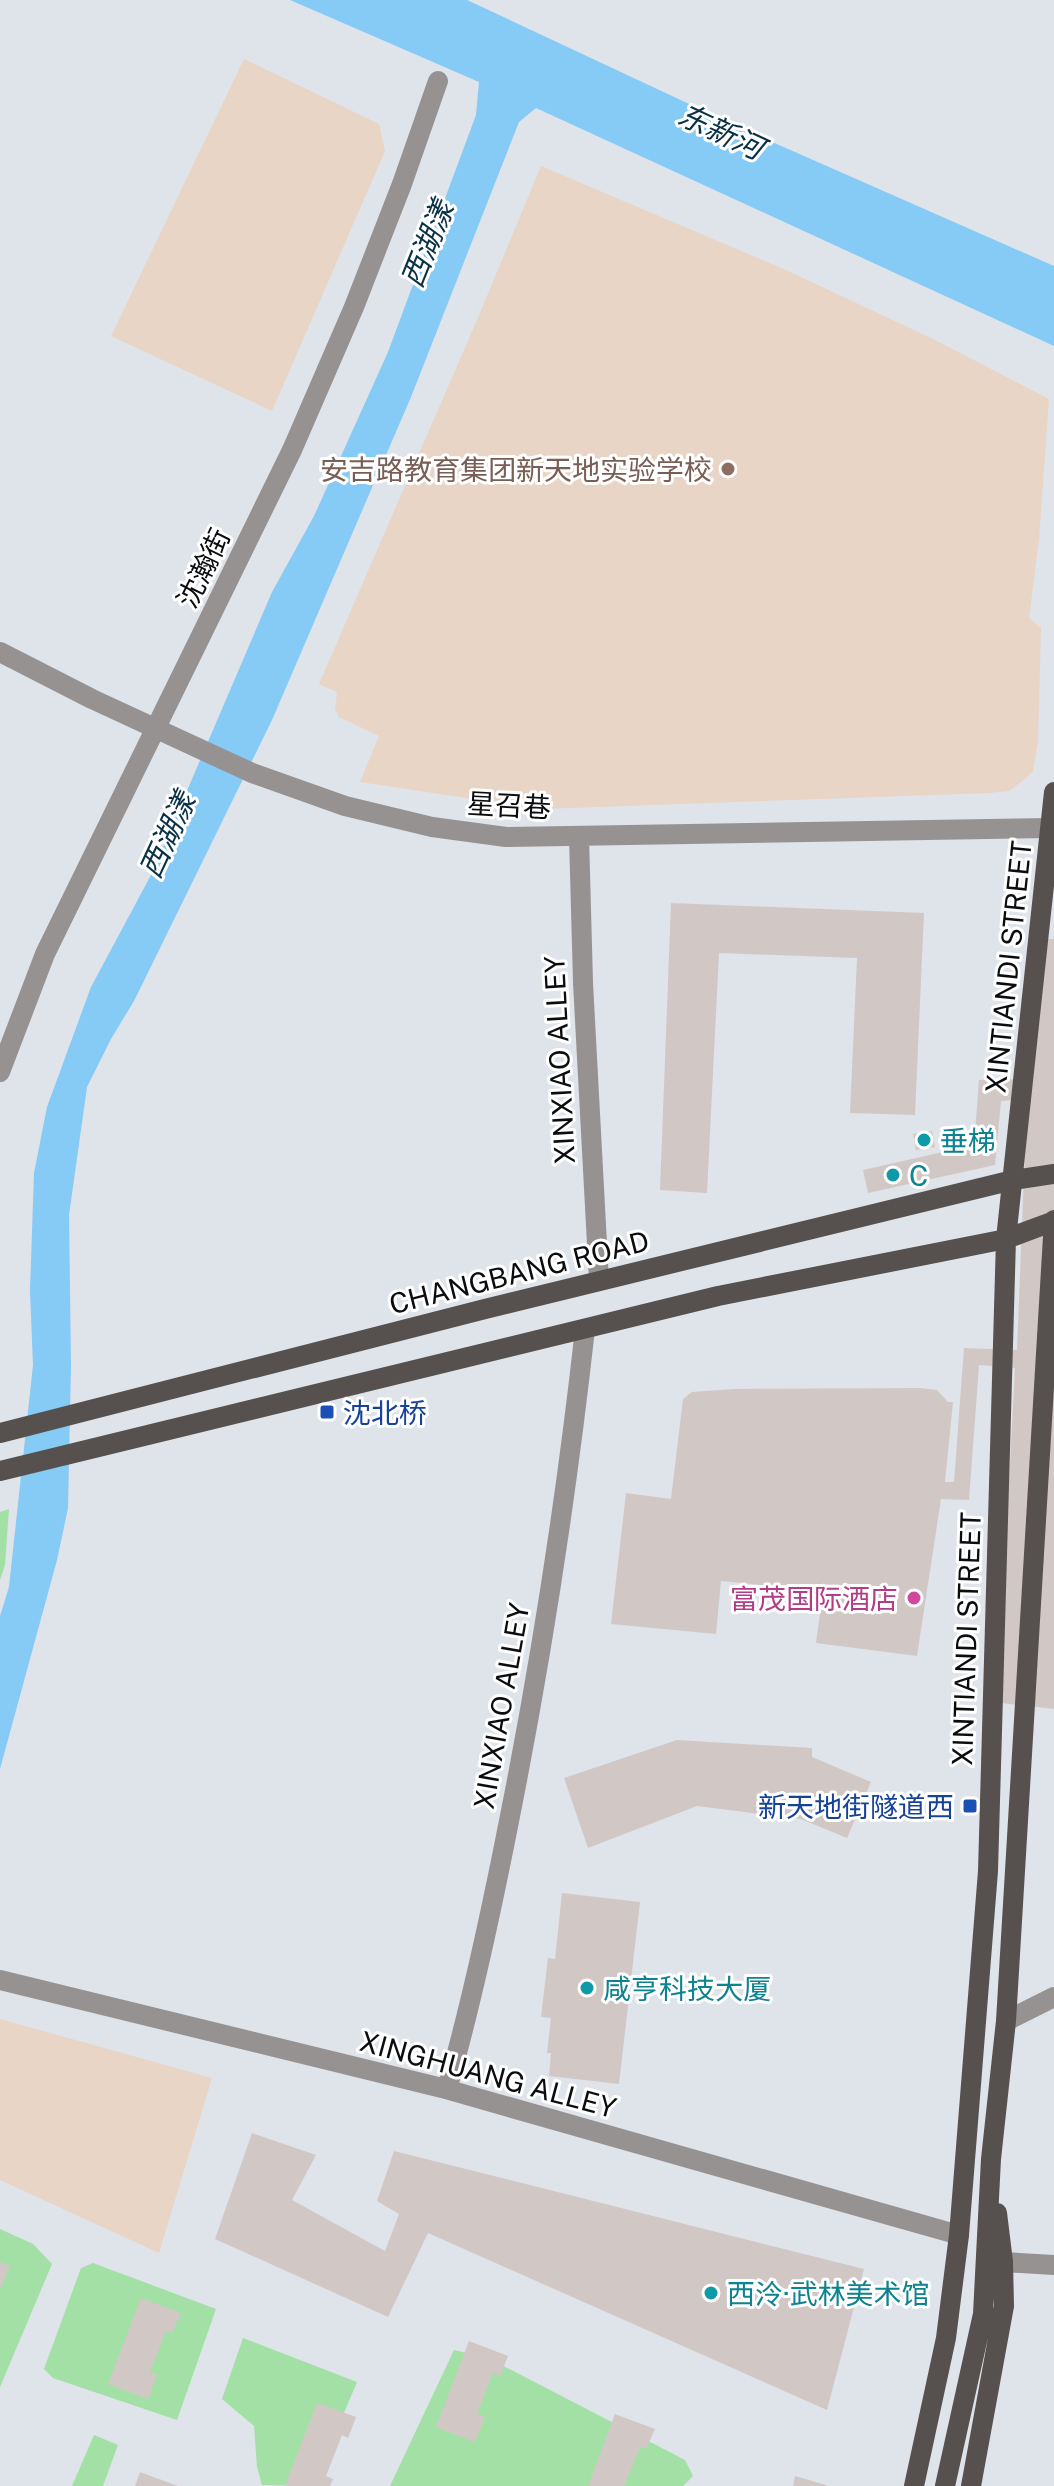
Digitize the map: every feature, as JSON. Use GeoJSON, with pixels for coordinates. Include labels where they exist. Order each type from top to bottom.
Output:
{"type":"FeatureCollection","features":[{"type":"Feature","properties":{"kind":"main road","name":"XINTIANDI STREET"},"geometry":{"type":"LineString","coordinates":[[914,2486],[946,2338],[959,2235],[988,1871],[1006,1239],[1054,792]]}},
{"type":"Feature","properties":{"kind":"main road","name":"CHANGBANG ROAD"},"geometry":{"type":"LineString","coordinates":[[5,1432],[599,1281],[1013,1180],[1054,1174]]}},
{"type":"Feature","properties":{"kind":"main road"},"geometry":{"type":"LineString","coordinates":[[3,1470],[718,1296],[1006,1239],[1054,1221],[1006,2021],[991,2159],[995,2259],[1004,2306],[971,2486]]}},
{"type":"Feature","properties":{"kind":"main road"},"geometry":{"type":"LineString","coordinates":[[945,2486],[995,2259]]}},
{"type":"Feature","properties":{"kind":"street","name":"沈瀚街"},"geometry":{"type":"LineString","coordinates":[[0,1072],[45,954],[292,450],[359,295],[438,81]]}},
{"type":"Feature","properties":{"kind":"street","name":"星召巷"},"geometry":{"type":"LineString","coordinates":[[0,652],[92,699],[252,773],[345,806],[432,827],[506,837],[1051,828]]}},
{"type":"Feature","properties":{"kind":"street","name":"XINXIAO ALLEY"},"geometry":{"type":"LineString","coordinates":[[579,836],[583,983],[599,1281]]}},
{"type":"Feature","properties":{"kind":"street","name":"XINXIAO ALLEY"},"geometry":{"type":"LineString","coordinates":[[447,2089],[483,1951],[528,1726],[570,1469],[585,1329]]}},
{"type":"Feature","properties":{"kind":"street","name":"XINGHUANG ALLEY"},"geometry":{"type":"LineString","coordinates":[[0,1980],[447,2089],[959,2235]]}},
{"type":"Feature","properties":{"kind":"street"},"geometry":{"type":"LineString","coordinates":[[1006,2021],[1054,1997]]}},
{"type":"Feature","properties":{"kind":"street"},"geometry":{"type":"LineString","coordinates":[[995,2259],[1054,2265]]}},
{"type":"Feature","properties":{"kind":"shaded area"},"geometry":{"type":"Polygon","coordinates":[[[244,59],[379,124],[385,151],[272,411],[111,336],[244,59]]]}},
{"type":"Feature","properties":{"kind":"shaded area","name":"安吉路教育集团新天地实验学校"},"geometry":{"type":"Polygon","coordinates":[[[541,166],[786,270],[935,340],[1049,399],[1039,539],[1029,618],[1041,628],[1038,742],[1033,771],[1025,779],[1009,791],[989,793],[540,809],[360,782],[379,736],[339,717],[335,709],[337,692],[319,684],[541,166]]]}},
{"type":"Feature","properties":{"kind":"shaded area"},"geometry":{"type":"Polygon","coordinates":[[[0,2019],[212,2078],[159,2253],[0,2180],[0,2019]]]}},
{"type":"Feature","properties":{"kind":"green space"},"geometry":{"type":"Polygon","coordinates":[[[9,1509],[5,1565],[0,1580],[0,1512],[9,1509]]]}},
{"type":"Feature","properties":{"kind":"green space"},"geometry":{"type":"Polygon","coordinates":[[[0,2229],[33,2244],[52,2264],[0,2387],[0,2229]]]}},
{"type":"Feature","properties":{"kind":"green space"},"geometry":{"type":"Polygon","coordinates":[[[93,2263],[216,2309],[177,2420],[53,2378],[44,2369],[81,2268],[93,2263]]]}},
{"type":"Feature","properties":{"kind":"green space"},"geometry":{"type":"Polygon","coordinates":[[[243,2338],[357,2382],[313,2486],[262,2485],[257,2467],[254,2426],[222,2399],[243,2338]]]}},
{"type":"Feature","properties":{"kind":"green space"},"geometry":{"type":"Polygon","coordinates":[[[454,2350],[488,2358],[685,2460],[693,2476],[683,2486],[390,2486],[454,2350]]]}},
{"type":"Feature","properties":{"kind":"green space"},"geometry":{"type":"Polygon","coordinates":[[[94,2435],[118,2445],[103,2486],[72,2486],[94,2435]]]}},
{"type":"Feature","properties":{"kind":"water","name":"东新河"},"geometry":{"type":"Polygon","coordinates":[[[290,0],[467,0],[747,131],[1054,266],[1054,346],[536,108],[519,122],[411,397],[272,720],[134,1001],[87,1087],[69,1215],[71,1365],[68,1508],[57,1560],[0,1769],[0,1616],[9,1587],[33,1365],[30,1291],[34,1173],[47,1107],[91,987],[151,875],[272,592],[314,516],[388,352],[476,115],[479,82],[290,0]]]}},
{"type":"Feature","properties":{"kind":"building"},"geometry":{"type":"Polygon","coordinates":[[[671,903],[924,913],[915,1115],[850,1113],[857,958],[719,953],[707,1193],[660,1190],[671,903]]]}},
{"type":"Feature","properties":{"kind":"building"},"geometry":{"type":"Polygon","coordinates":[[[1034,939],[1054,939],[1054,1709],[983,1701],[1000,1650],[1015,1368],[979,1365],[969,1500],[941,1499],[917,1656],[816,1643],[823,1591],[721,1581],[716,1634],[611,1624],[626,1493],[671,1499],[683,1399],[692,1392],[734,1389],[937,1390],[948,1402],[953,1402],[945,1482],[954,1482],[964,1348],[1017,1350],[1027,1099],[1001,1101],[995,1165],[868,1193],[863,1170],[974,1145],[979,1080],[1028,1079],[1034,939]]]}},
{"type":"Feature","properties":{"kind":"building","name":"垂梯"},"geometry":{"type":"Polygon","coordinates":[[[932,1131],[935,1147],[916,1150],[913,1134],[932,1131]]]}},
{"type":"Feature","properties":{"kind":"building"},"geometry":{"type":"Polygon","coordinates":[[[677,1740],[812,1748],[812,1757],[871,1782],[847,1838],[801,1819],[697,1806],[588,1848],[564,1778],[677,1740]]]}},
{"type":"Feature","properties":{"kind":"building","name":"咸亨科技大厦"},"geometry":{"type":"Polygon","coordinates":[[[562,1893],[640,1902],[619,2084],[549,2076],[551,2053],[547,2053],[551,2018],[541,2017],[548,1958],[555,1959],[562,1893]]]}},
{"type":"Feature","properties":{"kind":"building","name":"西泠·武林美术馆"},"geometry":{"type":"Polygon","coordinates":[[[252,2133],[316,2155],[292,2200],[385,2251],[399,2214],[377,2201],[394,2151],[864,2269],[827,2410],[428,2233],[388,2317],[215,2239],[252,2133]]]}},
{"type":"Feature","properties":{"kind":"building"},"geometry":{"type":"Polygon","coordinates":[[[0,2262],[10,2266],[0,2289],[0,2262]]]}},
{"type":"Feature","properties":{"kind":"building"},"geometry":{"type":"Polygon","coordinates":[[[141,2298],[181,2313],[172,2333],[166,2331],[150,2372],[157,2375],[148,2399],[108,2384],[141,2298]]]}},
{"type":"Feature","properties":{"kind":"building"},"geometry":{"type":"Polygon","coordinates":[[[469,2341],[508,2356],[500,2376],[493,2373],[477,2414],[485,2417],[475,2442],[436,2427],[469,2341]]]}},
{"type":"Feature","properties":{"kind":"building"},"geometry":{"type":"Polygon","coordinates":[[[317,2403],[356,2417],[348,2438],[342,2435],[326,2476],[333,2479],[330,2486],[285,2486],[317,2403]]]}},
{"type":"Feature","properties":{"kind":"building"},"geometry":{"type":"Polygon","coordinates":[[[615,2414],[655,2429],[646,2449],[640,2447],[624,2486],[588,2486],[615,2414]]]}},
{"type":"Feature","properties":{"kind":"building"},"geometry":{"type":"Polygon","coordinates":[[[140,2472],[178,2486],[135,2486],[140,2472]]]}},
{"type":"Feature","properties":{"kind":"building"},"geometry":{"type":"Polygon","coordinates":[[[795,2476],[826,2485],[826,2486],[793,2486],[795,2476]]]}},
{"type":"Feature","properties":{"kind":"place","name":"安吉路教育集团新天地实验学校"},"geometry":{"type":"Point","coordinates":[728,469]}},
{"type":"Feature","properties":{"kind":"place","name":"垂梯"},"geometry":{"type":"Point","coordinates":[924,1140]}},
{"type":"Feature","properties":{"kind":"place","name":"C"},"geometry":{"type":"Point","coordinates":[893,1175]}},
{"type":"Feature","properties":{"kind":"place","name":"沈北桥"},"geometry":{"type":"Point","coordinates":[327,1412]}},
{"type":"Feature","properties":{"kind":"place","name":"富茂国际酒店"},"geometry":{"type":"Point","coordinates":[914,1598]}},
{"type":"Feature","properties":{"kind":"place","name":"新天地街隧道西"},"geometry":{"type":"Point","coordinates":[970,1806]}},
{"type":"Feature","properties":{"kind":"place","name":"咸亨科技大厦"},"geometry":{"type":"Point","coordinates":[587,1988]}},
{"type":"Feature","properties":{"kind":"place","name":"西泠·武林美术馆"},"geometry":{"type":"Point","coordinates":[711,2293]}},
{"type":"Feature","properties":{"kind":"water label","name":"西湖漾"},"geometry":{"type":"Point","coordinates":[427,244]}},
{"type":"Feature","properties":{"kind":"water label","name":"西湖漾"},"geometry":{"type":"Point","coordinates":[167,835]}}]}
